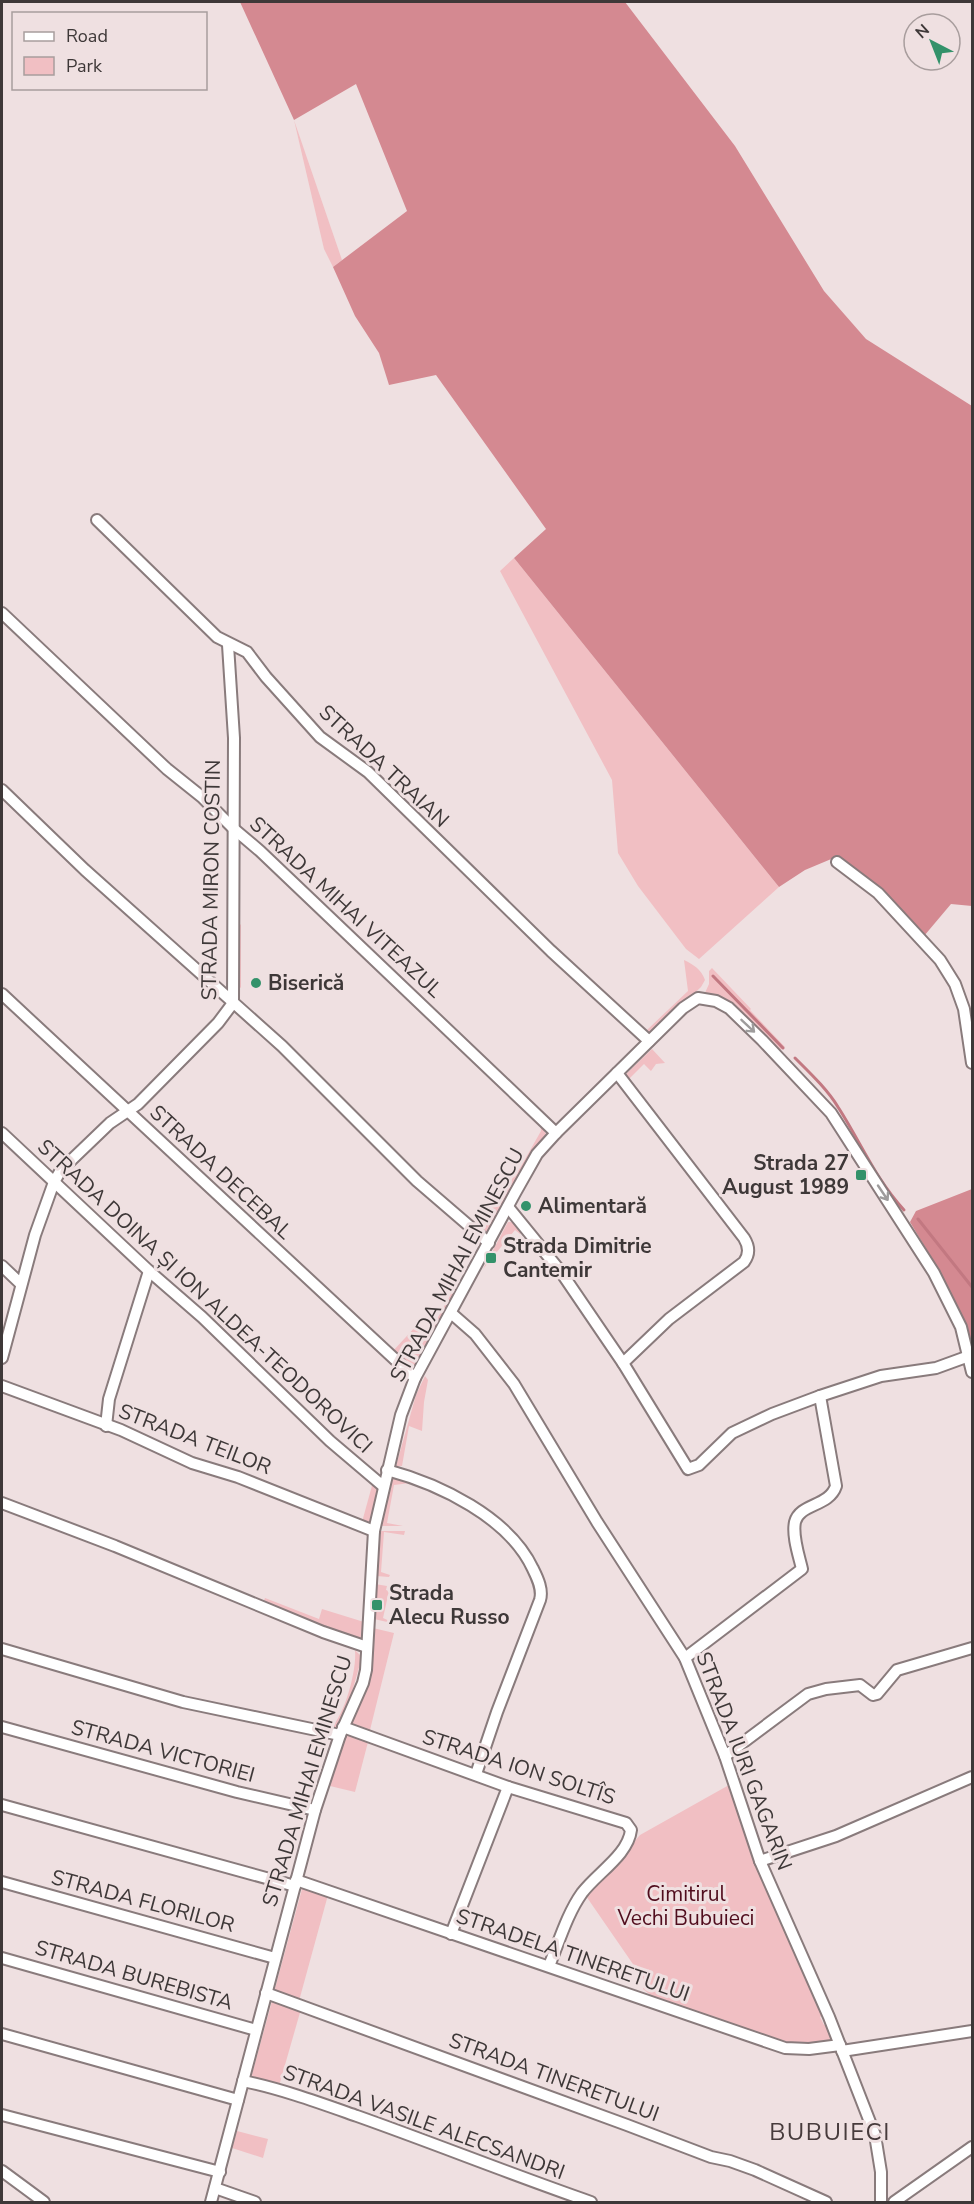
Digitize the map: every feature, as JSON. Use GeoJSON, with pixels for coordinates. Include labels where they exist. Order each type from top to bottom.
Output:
{"type":"FeatureCollection","features":[{"type":"Feature","properties":{"kind":"street","name":"STRADA TRAIAN"},"geometry":{"type":"LineString","coordinates":[[97,520],[217,637],[228,645],[247,652],[266,677],[320,737],[368,772],[535,935],[649,1041]]}},
{"type":"Feature","properties":{"kind":"street","name":"STRADA MIHAI VITEAZUL"},"geometry":{"type":"LineString","coordinates":[[2,613],[167,768],[260,851],[556,1133]]}},
{"type":"Feature","properties":{"kind":"street","name":"STRADA MIRON COSTIN"},"geometry":{"type":"LineString","coordinates":[[2,1359],[35,1235],[54,1182],[61,1170],[87,1143],[138,1104],[218,1023],[233,1002],[234,738],[228,645]]}},
{"type":"Feature","properties":{"kind":"street"},"geometry":{"type":"LineString","coordinates":[[2,790],[85,870],[282,1046],[417,1181],[489,1243]]}},
{"type":"Feature","properties":{"kind":"street"},"geometry":{"type":"LineString","coordinates":[[837,862],[878,893],[940,960],[955,984],[964,1009],[972,1063]]}},
{"type":"Feature","properties":{"kind":"street","name":"STRADA DECEBAL"},"geometry":{"type":"LineString","coordinates":[[2,994],[415,1378]]}},
{"type":"Feature","properties":{"kind":"street","name":"STRADA MIHAI EMINESCU"},"geometry":{"type":"LineString","coordinates":[[211,2202],[315,1810],[341,1731],[363,1683],[366,1670],[374,1531],[401,1415],[415,1378],[537,1154],[683,1008],[698,999],[716,1001],[729,1008],[762,1040],[831,1113],[934,1273],[961,1327],[969,1356]]}},
{"type":"Feature","properties":{"kind":"street"},"geometry":{"type":"LineString","coordinates":[[617,1073],[744,1238],[748,1256],[744,1262],[669,1319],[623,1363]]}},
{"type":"Feature","properties":{"kind":"street","name":"STRADA DOINA ȘI ION ALDEA-TEODOROVICI"},"geometry":{"type":"LineString","coordinates":[[2,1133],[149,1271],[202,1317],[330,1441],[383,1486]]}},
{"type":"Feature","properties":{"kind":"street"},"geometry":{"type":"LineString","coordinates":[[508,1207],[561,1272],[623,1363],[688,1469],[699,1465],[732,1433],[772,1414],[820,1396],[881,1376],[936,1368],[969,1356],[972,1372]]}},
{"type":"Feature","properties":{"kind":"street"},"geometry":{"type":"LineString","coordinates":[[2,1266],[21,1284]]}},
{"type":"Feature","properties":{"kind":"street"},"geometry":{"type":"LineString","coordinates":[[106,1426],[109,1399],[149,1271]]}},
{"type":"Feature","properties":{"kind":"street","name":"STRADA IURI GAGARIN"},"geometry":{"type":"LineString","coordinates":[[451,1313],[475,1334],[513,1384],[597,1522],[685,1658],[725,1756],[760,1861],[841,2048],[874,2135],[881,2172],[881,2202]]}},
{"type":"Feature","properties":{"kind":"street","name":"STRADA TEILOR"},"geometry":{"type":"LineString","coordinates":[[2,1386],[106,1426],[192,1463],[238,1477],[374,1531]]}},
{"type":"Feature","properties":{"kind":"street"},"geometry":{"type":"LineString","coordinates":[[685,1658],[802,1569],[795,1529],[796,1520],[800,1514],[825,1501],[834,1493],[836,1486],[820,1396]]}},
{"type":"Feature","properties":{"kind":"street"},"geometry":{"type":"LineString","coordinates":[[387,1470],[429,1483],[469,1503],[488,1517],[524,1554],[539,1584],[542,1595],[476,1774]]}},
{"type":"Feature","properties":{"kind":"street"},"geometry":{"type":"LineString","coordinates":[[2,1503],[115,1546],[291,1619],[367,1647]]}},
{"type":"Feature","properties":{"kind":"street"},"geometry":{"type":"LineString","coordinates":[[725,1756],[808,1695],[826,1689],[860,1685],[873,1695],[878,1694],[897,1670],[972,1648]]}},
{"type":"Feature","properties":{"kind":"street","name":"STRADA ION SOLTÎS"},"geometry":{"type":"LineString","coordinates":[[2,1649],[183,1702],[341,1731],[476,1774],[508,1787],[626,1823],[631,1830],[630,1837],[619,1853],[582,1893],[564,1927],[549,1966]]}},
{"type":"Feature","properties":{"kind":"street","name":"STRADA VICTORIEI"},"geometry":{"type":"LineString","coordinates":[[2,1727],[237,1792],[315,1810]]}},
{"type":"Feature","properties":{"kind":"street"},"geometry":{"type":"LineString","coordinates":[[760,1861],[836,1836],[972,1777]]}},
{"type":"Feature","properties":{"kind":"street"},"geometry":{"type":"LineString","coordinates":[[451,1934],[508,1787]]}},
{"type":"Feature","properties":{"kind":"street","name":"STRADELA TINERETULUI"},"geometry":{"type":"LineString","coordinates":[[2,1805],[295,1883],[334,1891],[451,1934],[785,2048],[841,2048],[972,2031]]}},
{"type":"Feature","properties":{"kind":"street","name":"STRADA FLORILOR"},"geometry":{"type":"LineString","coordinates":[[2,1882],[275,1958]]}},
{"type":"Feature","properties":{"kind":"street","name":"STRADA BUREBISTA"},"geometry":{"type":"LineString","coordinates":[[2,1958],[256,2030]]}},
{"type":"Feature","properties":{"kind":"street","name":"STRADA TINERETULUI"},"geometry":{"type":"LineString","coordinates":[[266,1993],[711,2157],[730,2160],[826,2202]]}},
{"type":"Feature","properties":{"kind":"street"},"geometry":{"type":"LineString","coordinates":[[2,2034],[238,2100]]}},
{"type":"Feature","properties":{"kind":"street","name":"STRADA VASILE ALECSANDRI"},"geometry":{"type":"LineString","coordinates":[[243,2081],[290,2093],[591,2202]]}},
{"type":"Feature","properties":{"kind":"street"},"geometry":{"type":"LineString","coordinates":[[2,2115],[220,2172]]}},
{"type":"Feature","properties":{"kind":"street"},"geometry":{"type":"LineString","coordinates":[[894,2202],[972,2147]]}},
{"type":"Feature","properties":{"kind":"street"},"geometry":{"type":"LineString","coordinates":[[2,2171],[44,2202]]}},
{"type":"Feature","properties":{"kind":"street"},"geometry":{"type":"LineString","coordinates":[[215,2188],[255,2202]]}},
{"type":"Feature","properties":{"kind":"green space"},"geometry":{"type":"Polygon","coordinates":[[[294,120],[342,260],[333,267],[324,249],[294,120]]]}},
{"type":"Feature","properties":{"kind":"green space"},"geometry":{"type":"Polygon","coordinates":[[[514,558],[779,887],[699,959],[686,949],[638,886],[618,853],[612,780],[500,571],[514,558]]]}},
{"type":"Feature","properties":{"kind":"green space"},"geometry":{"type":"Polygon","coordinates":[[[235,920],[241,925],[241,988],[236,984],[235,920]]]}},
{"type":"Feature","properties":{"kind":"green space"},"geometry":{"type":"Polygon","coordinates":[[[684,960],[697,968],[705,980],[701,987],[674,1013],[671,1011],[650,1032],[647,1030],[688,991],[684,960]]]}},
{"type":"Feature","properties":{"kind":"green space"},"geometry":{"type":"Polygon","coordinates":[[[712,968],[785,1047],[779,1051],[704,995],[709,984],[709,971],[712,968]]]}},
{"type":"Feature","properties":{"kind":"green space"},"geometry":{"type":"Polygon","coordinates":[[[652,1049],[665,1063],[656,1064],[651,1071],[644,1064],[628,1080],[624,1076],[652,1049]]]}},
{"type":"Feature","properties":{"kind":"green space"},"geometry":{"type":"Polygon","coordinates":[[[540,1123],[546,1134],[527,1161],[487,1233],[484,1233],[477,1227],[520,1168],[541,1131],[540,1123]]]}},
{"type":"Feature","properties":{"kind":"green space"},"geometry":{"type":"Polygon","coordinates":[[[508,1222],[513,1222],[523,1232],[520,1234],[515,1230],[483,1269],[508,1222]]]}},
{"type":"Feature","properties":{"kind":"green space"},"geometry":{"type":"Polygon","coordinates":[[[479,1248],[415,1367],[410,1367],[393,1351],[417,1325],[431,1330],[451,1294],[441,1287],[448,1276],[459,1283],[479,1248]]]}},
{"type":"Feature","properties":{"kind":"green space"},"geometry":{"type":"Polygon","coordinates":[[[425,1376],[428,1380],[422,1431],[409,1426],[402,1466],[396,1466],[416,1395],[425,1376]]]}},
{"type":"Feature","properties":{"kind":"green space"},"geometry":{"type":"Polygon","coordinates":[[[393,1477],[428,1485],[410,1483],[394,1485],[387,1523],[403,1526],[379,1526],[390,1480],[393,1477]]]}},
{"type":"Feature","properties":{"kind":"green space"},"geometry":{"type":"Polygon","coordinates":[[[373,1482],[378,1489],[371,1521],[367,1524],[362,1522],[373,1482]]]}},
{"type":"Feature","properties":{"kind":"green space"},"geometry":{"type":"Polygon","coordinates":[[[379,1531],[405,1531],[404,1535],[384,1532],[381,1572],[390,1575],[389,1577],[376,1576],[379,1531]]]}},
{"type":"Feature","properties":{"kind":"green space"},"geometry":{"type":"Polygon","coordinates":[[[375,1584],[387,1586],[386,1590],[389,1591],[383,1618],[396,1624],[374,1619],[375,1584]]]}},
{"type":"Feature","properties":{"kind":"green space"},"geometry":{"type":"Polygon","coordinates":[[[265,1598],[319,1619],[322,1609],[364,1622],[364,1635],[357,1640],[263,1603],[265,1598]]]}},
{"type":"Feature","properties":{"kind":"green space"},"geometry":{"type":"Polygon","coordinates":[[[373,1628],[394,1633],[370,1730],[373,1735],[349,1722],[371,1667],[373,1628]]]}},
{"type":"Feature","properties":{"kind":"green space"},"geometry":{"type":"Polygon","coordinates":[[[355,1650],[362,1657],[350,1699],[338,1728],[330,1729],[341,1714],[349,1692],[355,1650]]]}},
{"type":"Feature","properties":{"kind":"green space"},"geometry":{"type":"Polygon","coordinates":[[[346,1734],[368,1742],[355,1792],[330,1786],[346,1734]]]}},
{"type":"Feature","properties":{"kind":"green space","name":"Cimitirul Vechi Bubuieci"},"geometry":{"type":"Polygon","coordinates":[[[729,1785],[767,1889],[824,2015],[820,2017],[824,2025],[828,2023],[832,2039],[807,2046],[790,2046],[658,2001],[643,1989],[646,1983],[586,1896],[640,1835],[729,1785]]]}},
{"type":"Feature","properties":{"kind":"green space"},"geometry":{"type":"Polygon","coordinates":[[[302,1889],[328,1895],[299,2001],[274,1992],[302,1889]]]}},
{"type":"Feature","properties":{"kind":"green space"},"geometry":{"type":"Polygon","coordinates":[[[272,2001],[301,2009],[279,2086],[251,2078],[272,2001]]]}},
{"type":"Feature","properties":{"kind":"green space"},"geometry":{"type":"Polygon","coordinates":[[[237,2131],[268,2139],[263,2158],[232,2148],[237,2131]]]}},
{"type":"Feature","properties":{"kind":"shaded area"},"geometry":{"type":"Polygon","coordinates":[[[240,2],[625,2],[735,146],[824,291],[866,339],[972,406],[972,906],[951,904],[924,936],[836,857],[805,870],[779,887],[514,558],[546,529],[436,375],[389,385],[379,353],[355,316],[333,267],[407,211],[356,84],[294,120],[240,2]]]}},
{"type":"Feature","properties":{"kind":"shaded area"},"geometry":{"type":"Polygon","coordinates":[[[972,1189],[972,1355],[955,1302],[910,1222],[916,1211],[972,1189]]]}},
{"type":"Feature","properties":{"kind":"waterway"},"geometry":{"type":"LineString","coordinates":[[713,976],[783,1048]]}},
{"type":"Feature","properties":{"kind":"waterway"},"geometry":{"type":"LineString","coordinates":[[795,1058],[834,1100],[877,1173],[904,1210]]}},
{"type":"Feature","properties":{"kind":"waterway"},"geometry":{"type":"LineString","coordinates":[[918,1219],[972,1287]]}},
{"type":"Feature","properties":{"kind":"place","name":"Biserică"},"geometry":{"type":"Point","coordinates":[256,983]}},
{"type":"Feature","properties":{"kind":"place","name":"Strada 27 August 1989"},"geometry":{"type":"Point","coordinates":[861,1175]}},
{"type":"Feature","properties":{"kind":"place","name":"Alimentară"},"geometry":{"type":"Point","coordinates":[526,1206]}},
{"type":"Feature","properties":{"kind":"place","name":"Strada Dimitrie Cantemir"},"geometry":{"type":"Point","coordinates":[491,1258]}},
{"type":"Feature","properties":{"kind":"place","name":"Strada Alecu Russo"},"geometry":{"type":"Point","coordinates":[377,1605]}},
{"type":"Feature","properties":{"kind":"district","name":"BUBUIECI"},"geometry":{"type":"Point","coordinates":[830,2132]}}]}
